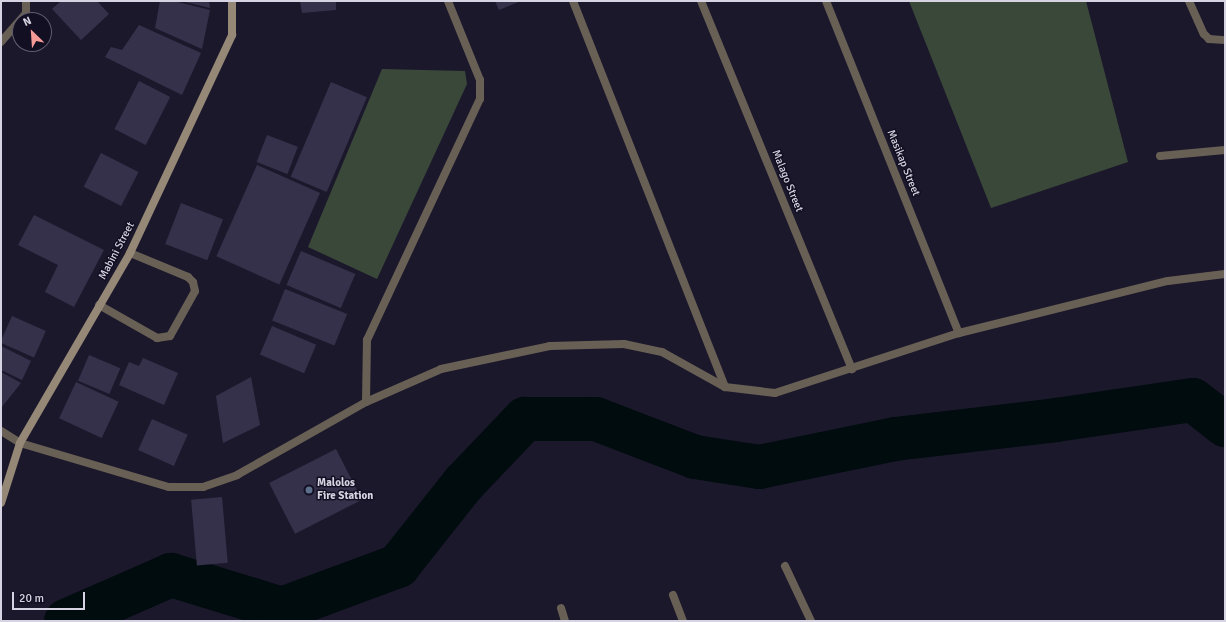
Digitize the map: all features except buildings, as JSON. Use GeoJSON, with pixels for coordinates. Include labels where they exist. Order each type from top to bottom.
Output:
{"type":"FeatureCollection","features":[{"type":"Feature","properties":{"kind":"main road","name":"Mabini Street"},"geometry":{"type":"LineString","coordinates":[[1,503],[20,444],[130,252],[232,35],[232,1]]}},
{"type":"Feature","properties":{"kind":"street"},"geometry":{"type":"LineString","coordinates":[[1,42],[26,13],[26,1]]}},
{"type":"Feature","properties":{"kind":"street"},"geometry":{"type":"LineString","coordinates":[[366,402],[367,340],[480,99],[480,80],[448,1]]}},
{"type":"Feature","properties":{"kind":"street"},"geometry":{"type":"LineString","coordinates":[[573,1],[726,387]]}},
{"type":"Feature","properties":{"kind":"street","name":"Malago Street"},"geometry":{"type":"LineString","coordinates":[[701,1],[852,369]]}},
{"type":"Feature","properties":{"kind":"street","name":"Masikap Street"},"geometry":{"type":"LineString","coordinates":[[826,1],[959,333]]}},
{"type":"Feature","properties":{"kind":"street"},"geometry":{"type":"LineString","coordinates":[[1189,1],[1204,34],[1209,38],[1225,40]]}},
{"type":"Feature","properties":{"kind":"street"},"geometry":{"type":"LineString","coordinates":[[1160,156],[1225,150]]}},
{"type":"Feature","properties":{"kind":"street"},"geometry":{"type":"LineString","coordinates":[[100,305],[157,338],[170,336],[195,291],[193,282],[188,277],[130,252]]}},
{"type":"Feature","properties":{"kind":"street"},"geometry":{"type":"LineString","coordinates":[[1,432],[20,444],[169,488],[203,487],[237,475],[366,402],[441,369],[550,346],[624,344],[662,352],[726,387],[776,393],[959,333],[1168,281],[1225,274]]}},
{"type":"Feature","properties":{"kind":"street"},"geometry":{"type":"LineString","coordinates":[[785,566],[810,621]]}},
{"type":"Feature","properties":{"kind":"street"},"geometry":{"type":"LineString","coordinates":[[673,595],[683,621]]}},
{"type":"Feature","properties":{"kind":"street"},"geometry":{"type":"LineString","coordinates":[[561,608],[565,621]]}},
{"type":"Feature","properties":{"kind":"green space"},"geometry":{"type":"Polygon","coordinates":[[[909,1],[1086,1],[1128,162],[991,208],[909,1]]]}},
{"type":"Feature","properties":{"kind":"green space"},"geometry":{"type":"Polygon","coordinates":[[[382,69],[465,71],[467,84],[377,279],[308,247],[382,69]]]}},
{"type":"Feature","properties":{"kind":"waterway"},"geometry":{"type":"LineString","coordinates":[[66,621],[171,575],[282,609],[398,566],[463,484],[525,419],[596,419],[695,457],[759,467],[895,439],[1056,420],[1193,400],[1225,425]]}},
{"type":"Feature","properties":{"kind":"place","name":"Malolos Fire Station"},"geometry":{"type":"Point","coordinates":[309,490]}}]}
